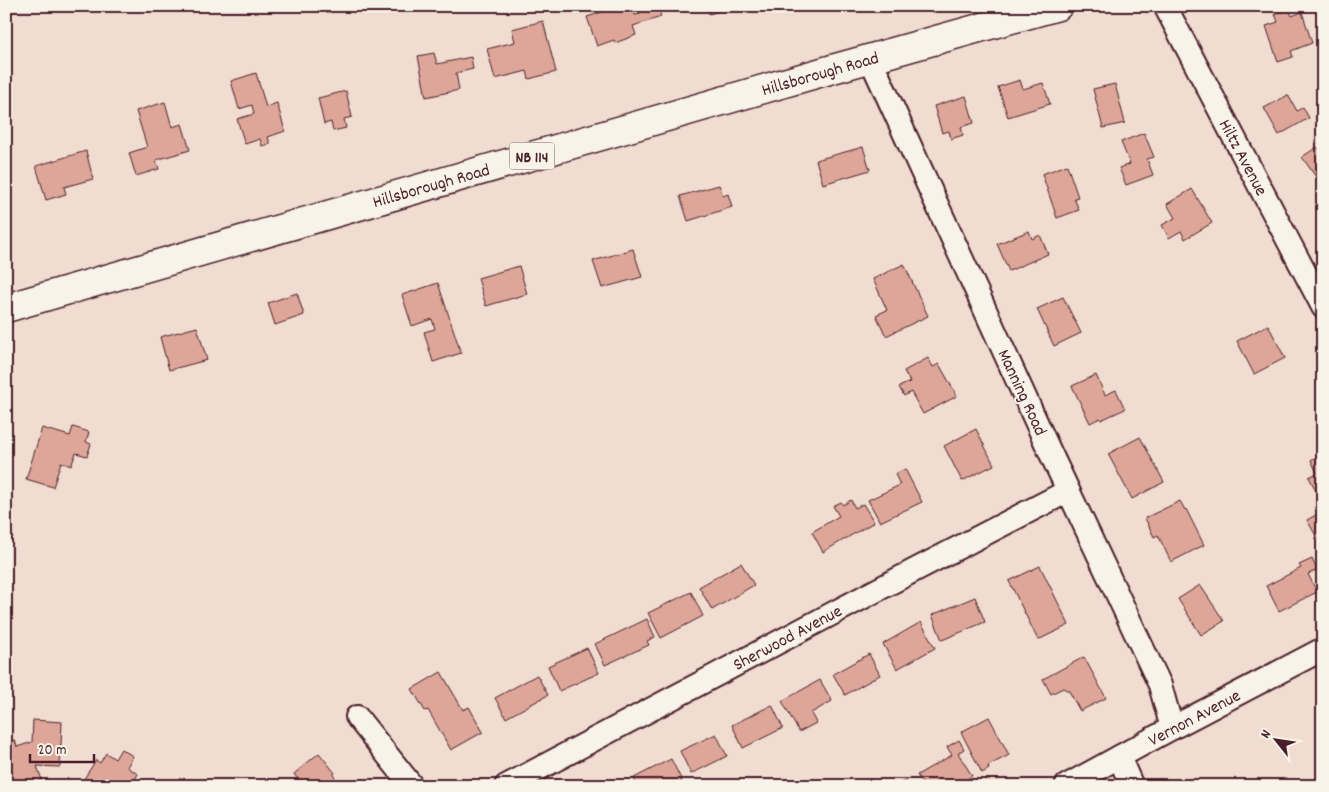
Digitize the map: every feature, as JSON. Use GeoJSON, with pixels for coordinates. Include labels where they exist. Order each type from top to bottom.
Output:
{"type":"FeatureCollection","features":[{"type":"Feature","properties":{"kind":"main road","name":"Hillsborough Road"},"geometry":{"type":"LineString","coordinates":[[6,308],[870,58],[1058,6]]}},
{"type":"Feature","properties":{"kind":"street","name":"Hiltz Avenue"},"geometry":{"type":"LineString","coordinates":[[1165,6],[1323,307]]}},
{"type":"Feature","properties":{"kind":"street","name":"Manning Road"},"geometry":{"type":"LineString","coordinates":[[870,58],[1068,491],[1160,685],[1172,728]]}},
{"type":"Feature","properties":{"kind":"street","name":"Sherwood Avenue"},"geometry":{"type":"LineString","coordinates":[[506,786],[895,580],[1068,491]]}},
{"type":"Feature","properties":{"kind":"street","name":"Vernon Avenue"},"geometry":{"type":"LineString","coordinates":[[1066,786],[1323,649]]}},
{"type":"Feature","properties":{"kind":"street"},"geometry":{"type":"LineString","coordinates":[[357,717],[412,786]]}},
{"type":"Feature","properties":{"kind":"street"},"geometry":{"type":"LineString","coordinates":[[1119,757],[1132,786]]}},
{"type":"Feature","properties":{"kind":"building"},"geometry":{"type":"Polygon","coordinates":[[[620,6],[632,6],[635,15],[640,14],[638,6],[658,6],[661,17],[633,26],[636,35],[615,43],[614,40],[597,46],[587,17],[620,6]]]}},
{"type":"Feature","properties":{"kind":"building"},"geometry":{"type":"Polygon","coordinates":[[[707,6],[733,6],[733,7],[709,14],[707,6]]]}},
{"type":"Feature","properties":{"kind":"building"},"geometry":{"type":"Polygon","coordinates":[[[1289,9],[1292,16],[1302,12],[1312,43],[1291,51],[1293,57],[1278,62],[1266,26],[1278,22],[1275,14],[1289,9]]]}},
{"type":"Feature","properties":{"kind":"building"},"geometry":{"type":"Polygon","coordinates":[[[543,21],[556,72],[529,79],[527,71],[495,79],[487,49],[515,42],[512,29],[543,21]]]}},
{"type":"Feature","properties":{"kind":"building"},"geometry":{"type":"Polygon","coordinates":[[[434,53],[437,64],[471,57],[473,69],[456,73],[459,90],[426,97],[418,56],[434,53]]]}},
{"type":"Feature","properties":{"kind":"building"},"geometry":{"type":"Polygon","coordinates":[[[256,73],[266,107],[277,103],[285,131],[268,137],[270,144],[262,146],[260,139],[245,144],[237,119],[254,114],[252,105],[239,109],[231,81],[256,73]]]}},
{"type":"Feature","properties":{"kind":"building"},"geometry":{"type":"Polygon","coordinates":[[[1020,80],[1023,89],[1043,83],[1050,104],[1008,117],[998,87],[1020,80]]]}},
{"type":"Feature","properties":{"kind":"building"},"geometry":{"type":"Polygon","coordinates":[[[1115,84],[1125,123],[1103,128],[1093,89],[1115,84]]]}},
{"type":"Feature","properties":{"kind":"building"},"geometry":{"type":"Polygon","coordinates":[[[346,91],[352,117],[344,119],[346,128],[333,131],[331,122],[324,124],[318,98],[346,91]]]}},
{"type":"Feature","properties":{"kind":"building"},"geometry":{"type":"Polygon","coordinates":[[[1288,95],[1297,111],[1303,107],[1309,118],[1279,135],[1264,108],[1288,95]]]}},
{"type":"Feature","properties":{"kind":"building"},"geometry":{"type":"Polygon","coordinates":[[[966,96],[974,123],[961,127],[963,135],[951,139],[949,131],[942,133],[934,106],[966,96]]]}},
{"type":"Feature","properties":{"kind":"building"},"geometry":{"type":"Polygon","coordinates":[[[165,102],[172,127],[182,124],[190,150],[156,160],[159,169],[136,176],[129,153],[147,147],[136,111],[165,102]]]}},
{"type":"Feature","properties":{"kind":"building"},"geometry":{"type":"Polygon","coordinates":[[[1144,133],[1154,157],[1147,159],[1153,175],[1126,185],[1119,168],[1130,164],[1121,142],[1144,133]]]}},
{"type":"Feature","properties":{"kind":"building"},"geometry":{"type":"Polygon","coordinates":[[[863,147],[870,170],[823,184],[816,160],[863,147]]]}},
{"type":"Feature","properties":{"kind":"building"},"geometry":{"type":"Polygon","coordinates":[[[1317,147],[1323,154],[1323,187],[1302,157],[1317,147]]]}},
{"type":"Feature","properties":{"kind":"building"},"geometry":{"type":"Polygon","coordinates":[[[86,151],[93,179],[64,187],[66,194],[46,200],[36,166],[86,151]]]}},
{"type":"Feature","properties":{"kind":"building"},"geometry":{"type":"Polygon","coordinates":[[[1067,165],[1078,197],[1074,198],[1079,210],[1057,218],[1042,174],[1067,165]]]}},
{"type":"Feature","properties":{"kind":"building"},"geometry":{"type":"Polygon","coordinates":[[[719,185],[723,196],[728,194],[732,207],[688,221],[680,196],[719,185]]]}},
{"type":"Feature","properties":{"kind":"building"},"geometry":{"type":"Polygon","coordinates":[[[1192,189],[1212,223],[1185,239],[1181,231],[1169,238],[1162,225],[1175,218],[1167,204],[1192,189]]]}},
{"type":"Feature","properties":{"kind":"building"},"geometry":{"type":"Polygon","coordinates":[[[1029,231],[1032,239],[1040,235],[1048,254],[1009,271],[997,244],[1029,231]]]}},
{"type":"Feature","properties":{"kind":"building"},"geometry":{"type":"Polygon","coordinates":[[[633,249],[642,277],[602,288],[593,261],[633,249]]]}},
{"type":"Feature","properties":{"kind":"building"},"geometry":{"type":"Polygon","coordinates":[[[904,264],[928,316],[886,336],[876,315],[887,310],[873,279],[904,264]]]}},
{"type":"Feature","properties":{"kind":"building"},"geometry":{"type":"Polygon","coordinates":[[[519,266],[527,294],[486,306],[478,278],[519,266]]]}},
{"type":"Feature","properties":{"kind":"building"},"geometry":{"type":"Polygon","coordinates":[[[438,283],[461,353],[433,362],[424,332],[435,329],[432,319],[412,326],[402,295],[438,283]]]}},
{"type":"Feature","properties":{"kind":"building"},"geometry":{"type":"Polygon","coordinates":[[[297,293],[304,315],[275,325],[268,303],[297,293]]]}},
{"type":"Feature","properties":{"kind":"building"},"geometry":{"type":"Polygon","coordinates":[[[1063,297],[1081,333],[1054,346],[1037,309],[1063,297]]]}},
{"type":"Feature","properties":{"kind":"building"},"geometry":{"type":"Polygon","coordinates":[[[1268,325],[1285,358],[1254,374],[1237,341],[1268,325]]]}},
{"type":"Feature","properties":{"kind":"building"},"geometry":{"type":"Polygon","coordinates":[[[197,327],[207,360],[169,370],[160,337],[197,327]]]}},
{"type":"Feature","properties":{"kind":"building"},"geometry":{"type":"Polygon","coordinates":[[[928,358],[933,367],[939,364],[957,396],[923,414],[911,392],[904,396],[899,387],[910,382],[904,371],[928,358]]]}},
{"type":"Feature","properties":{"kind":"building"},"geometry":{"type":"Polygon","coordinates":[[[1096,375],[1105,395],[1116,390],[1125,409],[1090,423],[1072,386],[1096,375]]]}},
{"type":"Feature","properties":{"kind":"building"},"geometry":{"type":"Polygon","coordinates":[[[73,427],[89,432],[86,442],[91,444],[87,456],[76,453],[71,466],[61,462],[53,487],[26,479],[42,428],[70,436],[73,427]]]}},
{"type":"Feature","properties":{"kind":"building"},"geometry":{"type":"Polygon","coordinates":[[[976,429],[994,465],[962,481],[944,446],[976,429]]]}},
{"type":"Feature","properties":{"kind":"building"},"geometry":{"type":"Polygon","coordinates":[[[1140,437],[1164,482],[1132,499],[1108,454],[1140,437]]]}},
{"type":"Feature","properties":{"kind":"building"},"geometry":{"type":"Polygon","coordinates":[[[1323,453],[1323,488],[1316,491],[1309,477],[1317,473],[1311,460],[1323,453]]]}},
{"type":"Feature","properties":{"kind":"building"},"geometry":{"type":"Polygon","coordinates":[[[905,469],[922,502],[880,522],[868,500],[900,485],[895,474],[905,469]]]}},
{"type":"Feature","properties":{"kind":"building"},"geometry":{"type":"Polygon","coordinates":[[[851,500],[855,508],[863,504],[874,522],[823,552],[812,532],[839,516],[833,506],[841,502],[843,505],[851,500]]]}},
{"type":"Feature","properties":{"kind":"building"},"geometry":{"type":"Polygon","coordinates":[[[1180,501],[1204,545],[1171,562],[1158,535],[1154,537],[1145,518],[1180,501]]]}},
{"type":"Feature","properties":{"kind":"building"},"geometry":{"type":"Polygon","coordinates":[[[1323,511],[1323,548],[1307,520],[1323,511]]]}},
{"type":"Feature","properties":{"kind":"building"},"geometry":{"type":"Polygon","coordinates":[[[1312,559],[1317,570],[1308,574],[1317,592],[1279,611],[1266,586],[1301,568],[1299,565],[1312,559]]]}},
{"type":"Feature","properties":{"kind":"building"},"geometry":{"type":"Polygon","coordinates":[[[741,563],[754,585],[712,610],[699,587],[741,563]]]}},
{"type":"Feature","properties":{"kind":"building"},"geometry":{"type":"Polygon","coordinates":[[[1040,566],[1069,625],[1038,640],[1009,581],[1040,566]]]}},
{"type":"Feature","properties":{"kind":"building"},"geometry":{"type":"Polygon","coordinates":[[[1200,585],[1224,621],[1201,635],[1178,599],[1200,585]]]}},
{"type":"Feature","properties":{"kind":"building"},"geometry":{"type":"Polygon","coordinates":[[[691,592],[703,616],[661,638],[648,613],[691,592]]]}},
{"type":"Feature","properties":{"kind":"building"},"geometry":{"type":"Polygon","coordinates":[[[975,597],[985,622],[942,640],[932,615],[975,597]]]}},
{"type":"Feature","properties":{"kind":"building"},"geometry":{"type":"Polygon","coordinates":[[[647,619],[655,637],[647,641],[649,645],[605,665],[595,644],[647,619]]]}},
{"type":"Feature","properties":{"kind":"building"},"geometry":{"type":"Polygon","coordinates":[[[921,622],[935,648],[897,669],[883,644],[921,622]]]}},
{"type":"Feature","properties":{"kind":"building"},"geometry":{"type":"Polygon","coordinates":[[[587,648],[599,673],[559,691],[548,666],[587,648]]]}},
{"type":"Feature","properties":{"kind":"building"},"geometry":{"type":"Polygon","coordinates":[[[869,654],[880,675],[845,695],[833,674],[869,654]]]}},
{"type":"Feature","properties":{"kind":"building"},"geometry":{"type":"Polygon","coordinates":[[[1084,657],[1106,698],[1080,711],[1069,691],[1063,688],[1051,694],[1043,679],[1084,657]]]}},
{"type":"Feature","properties":{"kind":"building"},"geometry":{"type":"Polygon","coordinates":[[[441,672],[463,710],[469,707],[483,732],[451,750],[428,710],[425,711],[412,689],[441,672]]]}},
{"type":"Feature","properties":{"kind":"building"},"geometry":{"type":"Polygon","coordinates":[[[537,675],[548,695],[506,718],[495,698],[537,675]]]}},
{"type":"Feature","properties":{"kind":"building"},"geometry":{"type":"Polygon","coordinates":[[[820,680],[832,701],[811,713],[816,723],[799,732],[782,701],[820,680]]]}},
{"type":"Feature","properties":{"kind":"building"},"geometry":{"type":"Polygon","coordinates":[[[772,705],[783,728],[743,748],[732,725],[772,705]]]}},
{"type":"Feature","properties":{"kind":"building"},"geometry":{"type":"Polygon","coordinates":[[[989,717],[1009,755],[988,766],[989,769],[982,773],[961,732],[989,717]]]}},
{"type":"Feature","properties":{"kind":"building"},"geometry":{"type":"Polygon","coordinates":[[[33,720],[62,722],[60,767],[37,766],[42,780],[23,786],[6,786],[6,737],[8,742],[15,740],[17,747],[32,742],[33,720]]]}},
{"type":"Feature","properties":{"kind":"building"},"geometry":{"type":"Polygon","coordinates":[[[716,734],[727,756],[691,774],[680,751],[716,734]]]}},
{"type":"Feature","properties":{"kind":"building"},"geometry":{"type":"Polygon","coordinates":[[[959,740],[964,749],[958,753],[972,776],[955,786],[924,786],[917,775],[952,755],[947,747],[959,740]]]}},
{"type":"Feature","properties":{"kind":"building"},"geometry":{"type":"Polygon","coordinates":[[[121,749],[133,756],[127,767],[138,774],[131,786],[80,785],[96,760],[100,763],[106,753],[115,759],[121,749]]]}},
{"type":"Feature","properties":{"kind":"building"},"geometry":{"type":"Polygon","coordinates":[[[319,753],[335,773],[333,775],[342,786],[303,786],[294,774],[319,753]]]}},
{"type":"Feature","properties":{"kind":"building"},"geometry":{"type":"Polygon","coordinates":[[[671,759],[682,781],[673,786],[637,786],[634,778],[671,759]]]}},
{"type":"Feature","properties":{"kind":"building"},"geometry":{"type":"Polygon","coordinates":[[[906,780],[909,786],[894,786],[906,780]]]}}]}
